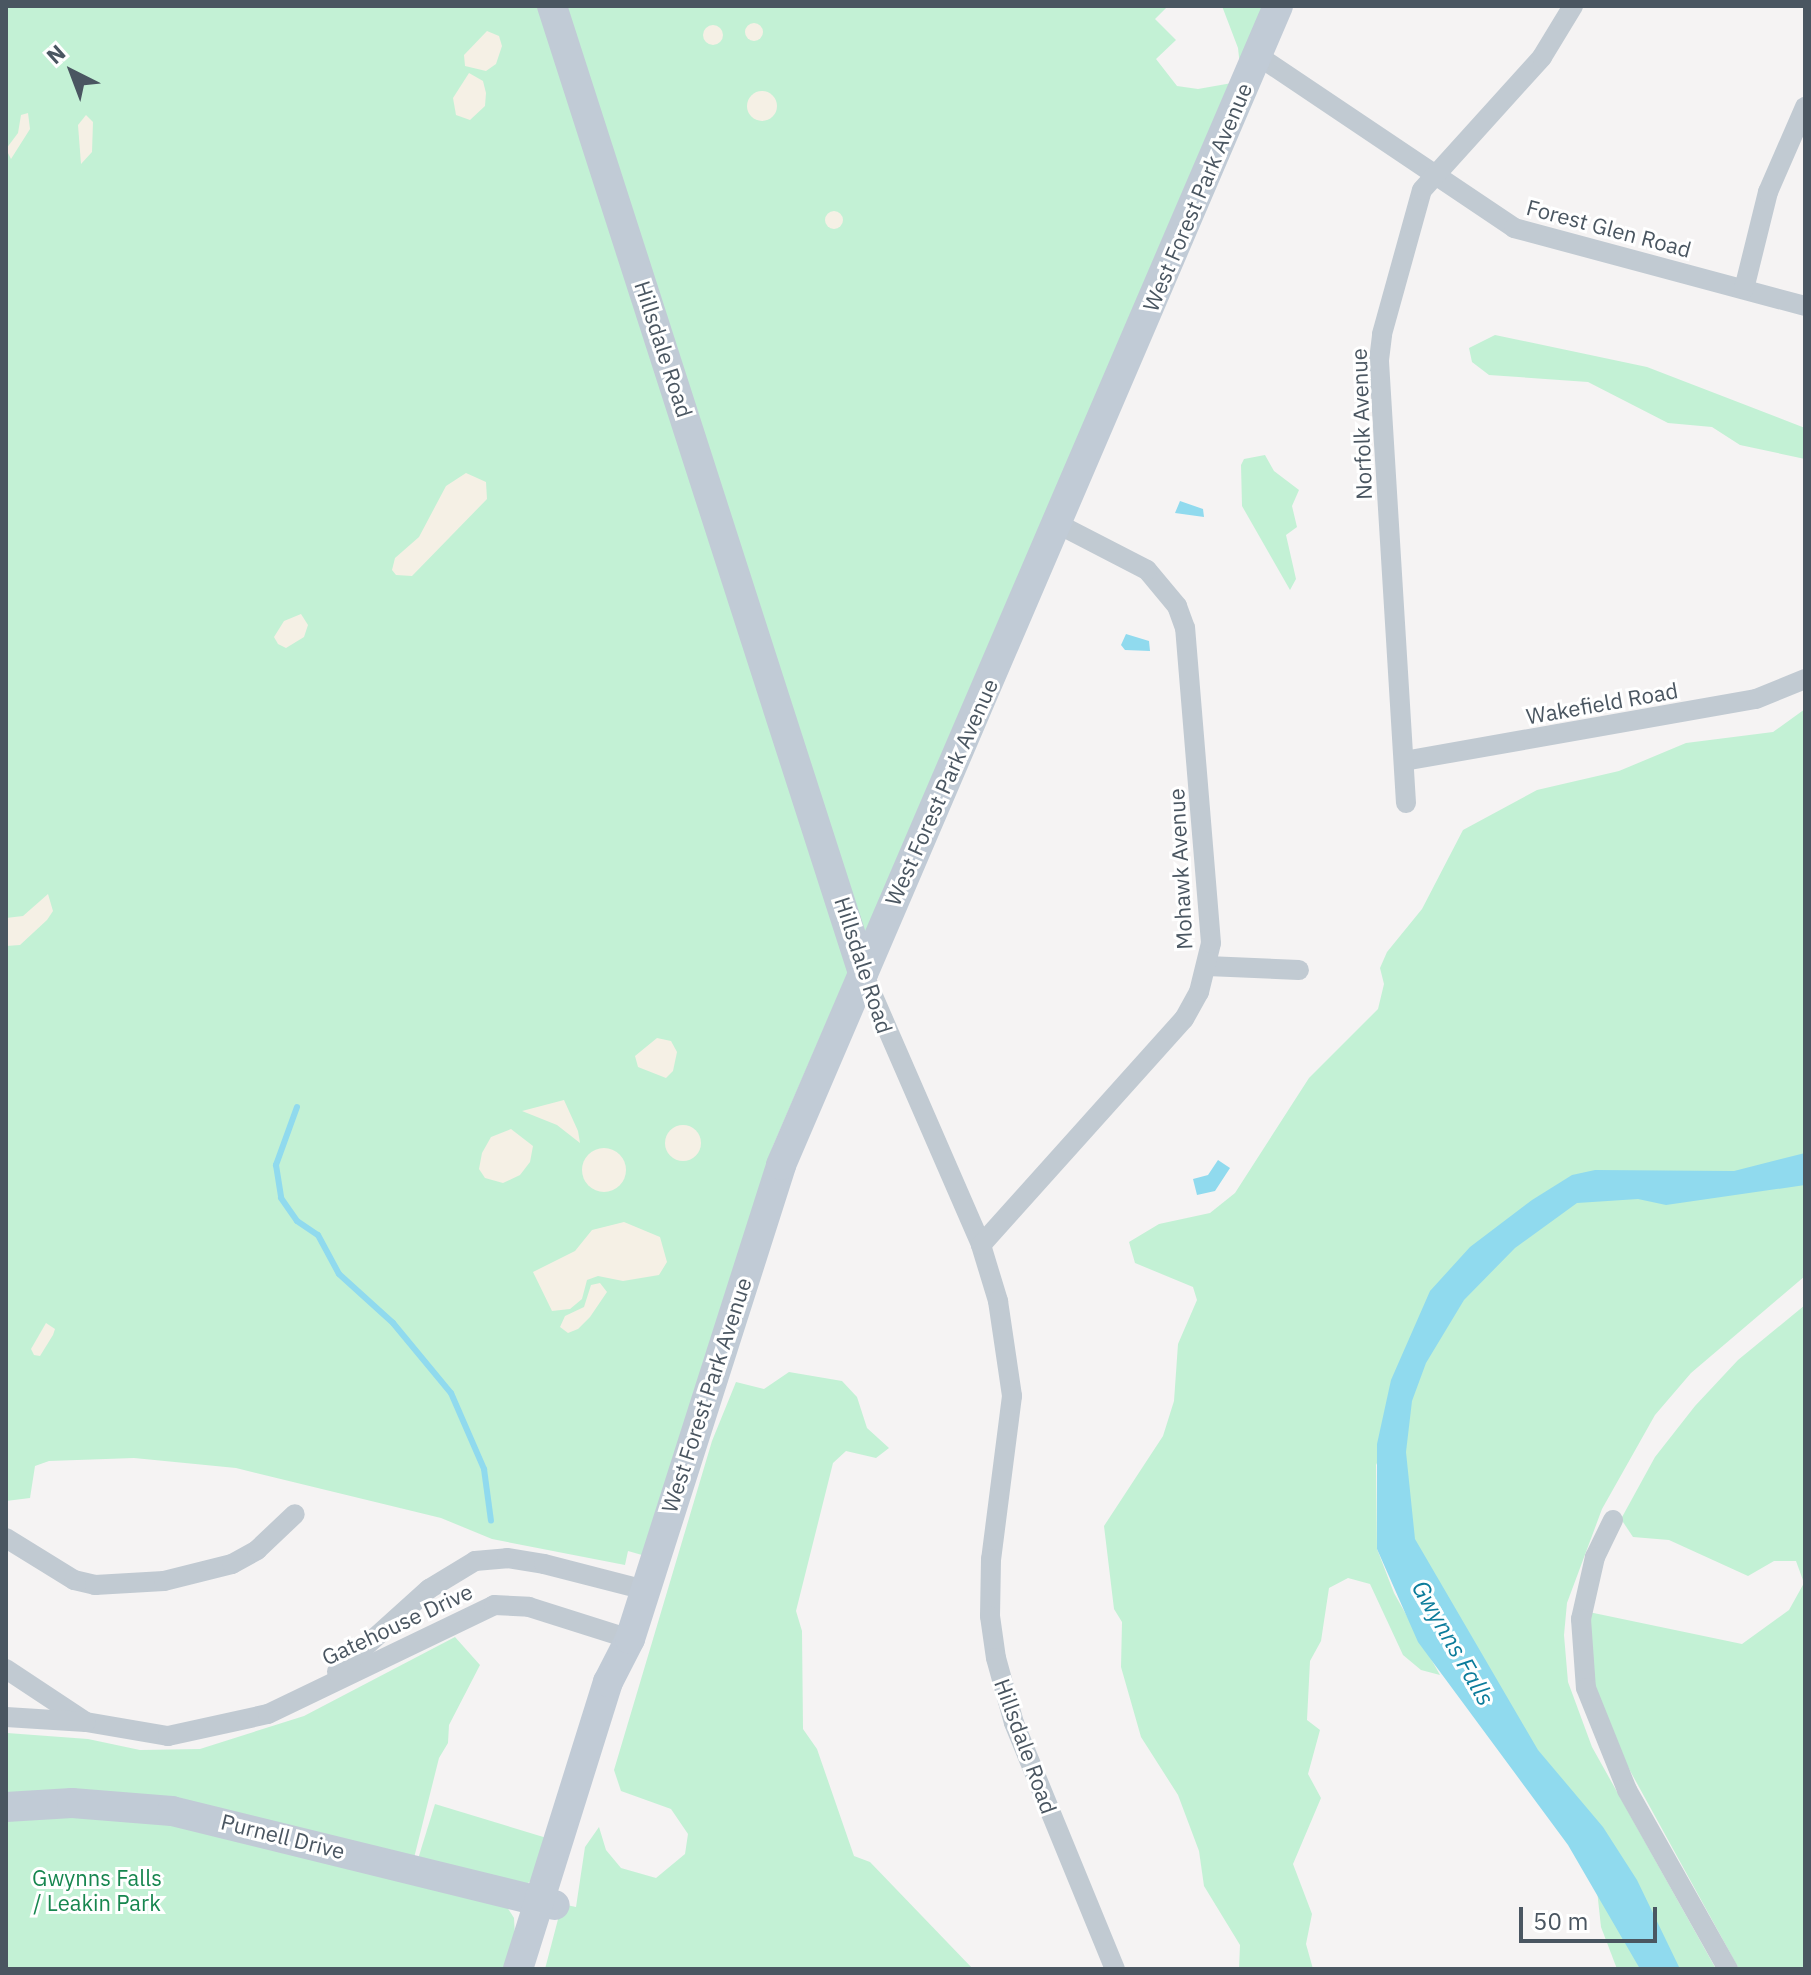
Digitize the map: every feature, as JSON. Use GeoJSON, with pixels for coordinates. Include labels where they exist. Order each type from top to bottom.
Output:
{"type":"FeatureCollection","features":[{"type":"Feature","properties":{"kind":"main road","name":"Hillsdale Road"},"geometry":{"type":"LineString","coordinates":[[552,6],[863,973]]}},
{"type":"Feature","properties":{"kind":"main road","name":"West Forest Park Avenue"},"geometry":{"type":"LineString","coordinates":[[518,1969],[547,1903],[631,1663],[630,1639],[767,1204],[1278,6]]}},
{"type":"Feature","properties":{"kind":"main road","name":"Purnell Drive"},"geometry":{"type":"LineString","coordinates":[[6,1807],[72,1803],[172,1811],[547,1903]]}},
{"type":"Feature","properties":{"kind":"main road","name":"West Forest Park Avenue"},"geometry":{"type":"LineString","coordinates":[[537,1969],[547,1903]]}},
{"type":"Feature","properties":{"kind":"street","name":"Norfolk Avenue"},"geometry":{"type":"LineString","coordinates":[[1406,803],[1379,360],[1422,190],[1432,174],[1542,57],[1573,6]]}},
{"type":"Feature","properties":{"kind":"street","name":"Forest Glen Road"},"geometry":{"type":"LineString","coordinates":[[1257,55],[1499,220],[1531,235],[1805,306]]}},
{"type":"Feature","properties":{"kind":"street"},"geometry":{"type":"LineString","coordinates":[[1744,289],[1768,192],[1805,107]]}},
{"type":"Feature","properties":{"kind":"street","name":"Mohawk Avenue"},"geometry":{"type":"LineString","coordinates":[[981,1245],[1168,1041],[1199,992],[1211,943],[1185,628],[1177,606],[1147,570],[1058,524]]}},
{"type":"Feature","properties":{"kind":"street","name":"Wakefield Road"},"geometry":{"type":"LineString","coordinates":[[1404,761],[1756,699],[1805,679]]}},
{"type":"Feature","properties":{"kind":"street"},"geometry":{"type":"LineString","coordinates":[[1207,966],[1299,970]]}},
{"type":"Feature","properties":{"kind":"street","name":"Hillsdale Road"},"geometry":{"type":"LineString","coordinates":[[863,973],[981,1245],[1005,1333],[1012,1396],[991,1559],[990,1616],[996,1658],[1014,1723],[1115,1969]]}},
{"type":"Feature","properties":{"kind":"street"},"geometry":{"type":"LineString","coordinates":[[6,1538],[74,1580],[95,1585],[164,1581],[232,1564],[257,1550],[295,1514]]}},
{"type":"Feature","properties":{"kind":"street"},"geometry":{"type":"LineString","coordinates":[[1613,1520],[1595,1557],[1581,1619],[1586,1688],[1627,1790],[1728,1969]]}},
{"type":"Feature","properties":{"kind":"street","name":"Gatehouse Drive"},"geometry":{"type":"LineString","coordinates":[[323,1686],[429,1589],[475,1561],[507,1558],[544,1564],[645,1590]]}},
{"type":"Feature","properties":{"kind":"street","name":"Gatehouse Drive"},"geometry":{"type":"LineString","coordinates":[[6,1717],[86,1722],[130,1734],[199,1732],[268,1714],[494,1605],[529,1607],[630,1639]]}},
{"type":"Feature","properties":{"kind":"street","name":"Gatehouse Drive"},"geometry":{"type":"LineString","coordinates":[[6,1669],[86,1722]]}},
{"type":"Feature","properties":{"kind":"green space"},"geometry":{"type":"Polygon","coordinates":[[[6,6],[1168,6],[1155,19],[1176,40],[1156,59],[1177,86],[1198,89],[1232,83],[773,1146],[642,1555],[628,1551],[625,1565],[492,1539],[441,1518],[236,1468],[134,1458],[49,1461],[35,1466],[30,1498],[6,1501],[6,6]]]}},
{"type":"Feature","properties":{"kind":"green space"},"geometry":{"type":"Polygon","coordinates":[[[1222,6],[1266,6],[1240,66],[1238,48],[1222,6]]]}},
{"type":"Feature","properties":{"kind":"green space"},"geometry":{"type":"Polygon","coordinates":[[[1495,335],[1647,367],[1805,428],[1805,459],[1740,445],[1712,427],[1668,423],[1588,382],[1489,375],[1472,362],[1469,348],[1495,335]]]}},
{"type":"Feature","properties":{"kind":"green space"},"geometry":{"type":"Polygon","coordinates":[[[1265,455],[1274,471],[1299,490],[1292,506],[1297,527],[1286,535],[1296,579],[1290,590],[1242,506],[1241,465],[1244,459],[1265,455]]]}},
{"type":"Feature","properties":{"kind":"green space"},"geometry":{"type":"Polygon","coordinates":[[[1805,709],[1805,1276],[1691,1373],[1655,1415],[1602,1509],[1567,1603],[1564,1635],[1568,1682],[1592,1747],[1716,1969],[1666,1969],[1454,1617],[1376,1463],[1377,1549],[1394,1593],[1440,1675],[1421,1670],[1403,1655],[1370,1584],[1348,1578],[1329,1588],[1321,1641],[1310,1661],[1307,1720],[1320,1730],[1308,1774],[1321,1798],[1293,1864],[1312,1914],[1306,1944],[1313,1969],[1239,1969],[1240,1945],[1204,1886],[1199,1851],[1178,1795],[1141,1737],[1121,1667],[1122,1622],[1114,1609],[1104,1526],[1163,1436],[1174,1401],[1178,1344],[1197,1300],[1193,1287],[1135,1263],[1129,1242],[1159,1224],[1210,1213],[1235,1193],[1309,1078],[1378,1009],[1384,984],[1380,968],[1387,952],[1422,909],[1463,830],[1537,790],[1619,771],[1686,743],[1773,732],[1805,709]]]}},
{"type":"Feature","properties":{"kind":"green space"},"geometry":{"type":"Polygon","coordinates":[[[1805,1305],[1805,1969],[1739,1969],[1606,1727],[1589,1686],[1584,1611],[1742,1644],[1789,1610],[1804,1583],[1796,1561],[1774,1561],[1748,1576],[1669,1540],[1633,1537],[1621,1519],[1655,1457],[1695,1406],[1738,1360],[1805,1305]]]}},
{"type":"Feature","properties":{"kind":"green space"},"geometry":{"type":"Polygon","coordinates":[[[789,1372],[842,1381],[857,1397],[867,1428],[889,1448],[876,1458],[846,1451],[833,1463],[796,1611],[802,1631],[803,1729],[817,1749],[854,1856],[870,1862],[973,1969],[545,1969],[562,1904],[576,1907],[585,1847],[599,1827],[606,1850],[621,1868],[656,1878],[685,1854],[688,1834],[671,1809],[621,1791],[614,1770],[712,1441],[736,1382],[764,1389],[789,1372]]]}},
{"type":"Feature","properties":{"kind":"green space"},"geometry":{"type":"Polygon","coordinates":[[[455,1637],[480,1665],[449,1725],[448,1743],[439,1758],[414,1858],[6,1798],[7,1733],[88,1739],[140,1750],[200,1749],[304,1716],[455,1637]]]}},
{"type":"Feature","properties":{"kind":"green space"},"geometry":{"type":"Polygon","coordinates":[[[435,1804],[550,1839],[537,1875],[527,1884],[418,1859],[435,1804]]]}},
{"type":"Feature","properties":{"kind":"green space","name":"Gwynns Falls / Leakin Park"},"geometry":{"type":"Polygon","coordinates":[[[148,1813],[507,1907],[514,1918],[515,1937],[507,1969],[6,1969],[6,1816],[148,1813]]]}},
{"type":"Feature","properties":{"kind":"green space"},"geometry":{"type":"Polygon","coordinates":[[[1597,1890],[1625,1935],[1640,1969],[1617,1969],[1601,1927],[1597,1890]]]}},
{"type":"Feature","properties":{"kind":"sand"},"geometry":{"type":"Polygon","coordinates":[[[754,23],[763,32],[754,41],[745,32],[754,23]]]}},
{"type":"Feature","properties":{"kind":"sand"},"geometry":{"type":"Polygon","coordinates":[[[713,25],[720,28],[723,35],[720,42],[713,45],[706,42],[703,35],[706,28],[713,25]]]}},
{"type":"Feature","properties":{"kind":"sand"},"geometry":{"type":"Polygon","coordinates":[[[487,31],[499,36],[502,46],[496,64],[486,71],[465,66],[464,55],[487,31]]]}},
{"type":"Feature","properties":{"kind":"sand"},"geometry":{"type":"Polygon","coordinates":[[[469,73],[483,81],[486,93],[485,106],[470,120],[456,115],[453,98],[469,73]]]}},
{"type":"Feature","properties":{"kind":"sand"},"geometry":{"type":"Polygon","coordinates":[[[762,91],[768,92],[776,100],[776,112],[768,120],[762,121],[756,120],[748,112],[747,106],[748,100],[756,92],[762,91]]]}},
{"type":"Feature","properties":{"kind":"sand"},"geometry":{"type":"Polygon","coordinates":[[[28,113],[30,129],[11,159],[6,149],[18,133],[21,115],[28,113]]]}},
{"type":"Feature","properties":{"kind":"sand"},"geometry":{"type":"Polygon","coordinates":[[[86,115],[93,122],[92,152],[81,164],[78,125],[86,115]]]}},
{"type":"Feature","properties":{"kind":"sand"},"geometry":{"type":"Polygon","coordinates":[[[834,211],[843,220],[834,229],[825,220],[834,211]]]}},
{"type":"Feature","properties":{"kind":"sand"},"geometry":{"type":"Polygon","coordinates":[[[466,473],[486,482],[487,499],[412,576],[396,575],[392,570],[395,558],[419,537],[446,486],[466,473]]]}},
{"type":"Feature","properties":{"kind":"sand"},"geometry":{"type":"Polygon","coordinates":[[[301,614],[308,625],[304,637],[286,648],[278,644],[274,637],[284,621],[301,614]]]}},
{"type":"Feature","properties":{"kind":"sand"},"geometry":{"type":"Polygon","coordinates":[[[48,894],[53,911],[47,920],[20,945],[6,946],[6,918],[23,916],[48,894]]]}},
{"type":"Feature","properties":{"kind":"sand"},"geometry":{"type":"Polygon","coordinates":[[[657,1038],[671,1041],[677,1052],[673,1071],[666,1078],[638,1067],[635,1056],[657,1038]]]}},
{"type":"Feature","properties":{"kind":"sand"},"geometry":{"type":"Polygon","coordinates":[[[564,1100],[580,1143],[557,1125],[522,1111],[564,1100]]]}},
{"type":"Feature","properties":{"kind":"sand"},"geometry":{"type":"Polygon","coordinates":[[[683,1125],[696,1130],[701,1143],[696,1156],[683,1161],[670,1156],[665,1143],[670,1130],[683,1125]]]}},
{"type":"Feature","properties":{"kind":"sand"},"geometry":{"type":"Polygon","coordinates":[[[511,1129],[533,1146],[530,1162],[520,1175],[503,1183],[485,1178],[479,1169],[482,1153],[491,1137],[511,1129]]]}},
{"type":"Feature","properties":{"kind":"sand"},"geometry":{"type":"Polygon","coordinates":[[[604,1148],[620,1154],[626,1170],[620,1186],[604,1192],[588,1186],[582,1170],[588,1154],[604,1148]]]}},
{"type":"Feature","properties":{"kind":"sand"},"geometry":{"type":"Polygon","coordinates":[[[624,1222],[660,1237],[667,1262],[659,1275],[623,1281],[598,1276],[587,1280],[582,1299],[570,1309],[552,1311],[533,1272],[575,1251],[592,1230],[624,1222]]]}},
{"type":"Feature","properties":{"kind":"sand"},"geometry":{"type":"Polygon","coordinates":[[[600,1283],[607,1292],[590,1317],[578,1329],[568,1333],[560,1327],[565,1316],[584,1307],[591,1285],[600,1283]]]}},
{"type":"Feature","properties":{"kind":"sand"},"geometry":{"type":"Polygon","coordinates":[[[46,1323],[55,1329],[53,1335],[40,1356],[34,1355],[31,1349],[46,1323]]]}},
{"type":"Feature","properties":{"kind":"water"},"geometry":{"type":"Polygon","coordinates":[[[1180,501],[1203,509],[1204,517],[1175,513],[1180,501]]]}},
{"type":"Feature","properties":{"kind":"water"},"geometry":{"type":"Polygon","coordinates":[[[1126,634],[1149,641],[1150,651],[1125,650],[1121,645],[1126,634]]]}},
{"type":"Feature","properties":{"kind":"water","name":"Gwynns Falls"},"geometry":{"type":"Polygon","coordinates":[[[1805,1153],[1805,1185],[1666,1205],[1638,1199],[1577,1203],[1515,1248],[1464,1300],[1426,1363],[1412,1401],[1406,1452],[1415,1539],[1538,1750],[1603,1827],[1637,1880],[1680,1969],[1640,1969],[1568,1845],[1418,1642],[1377,1549],[1377,1444],[1391,1380],[1430,1291],[1470,1247],[1532,1200],[1572,1175],[1595,1170],[1734,1171],[1805,1153]]]}},
{"type":"Feature","properties":{"kind":"water"},"geometry":{"type":"Polygon","coordinates":[[[1218,1160],[1230,1168],[1215,1191],[1197,1195],[1193,1179],[1208,1175],[1218,1160]]]}},
{"type":"Feature","properties":{"kind":"waterway"},"geometry":{"type":"LineString","coordinates":[[297,1107],[276,1165],[281,1198],[297,1221],[318,1235],[339,1274],[393,1323],[451,1393],[484,1469],[491,1521]]}}]}
